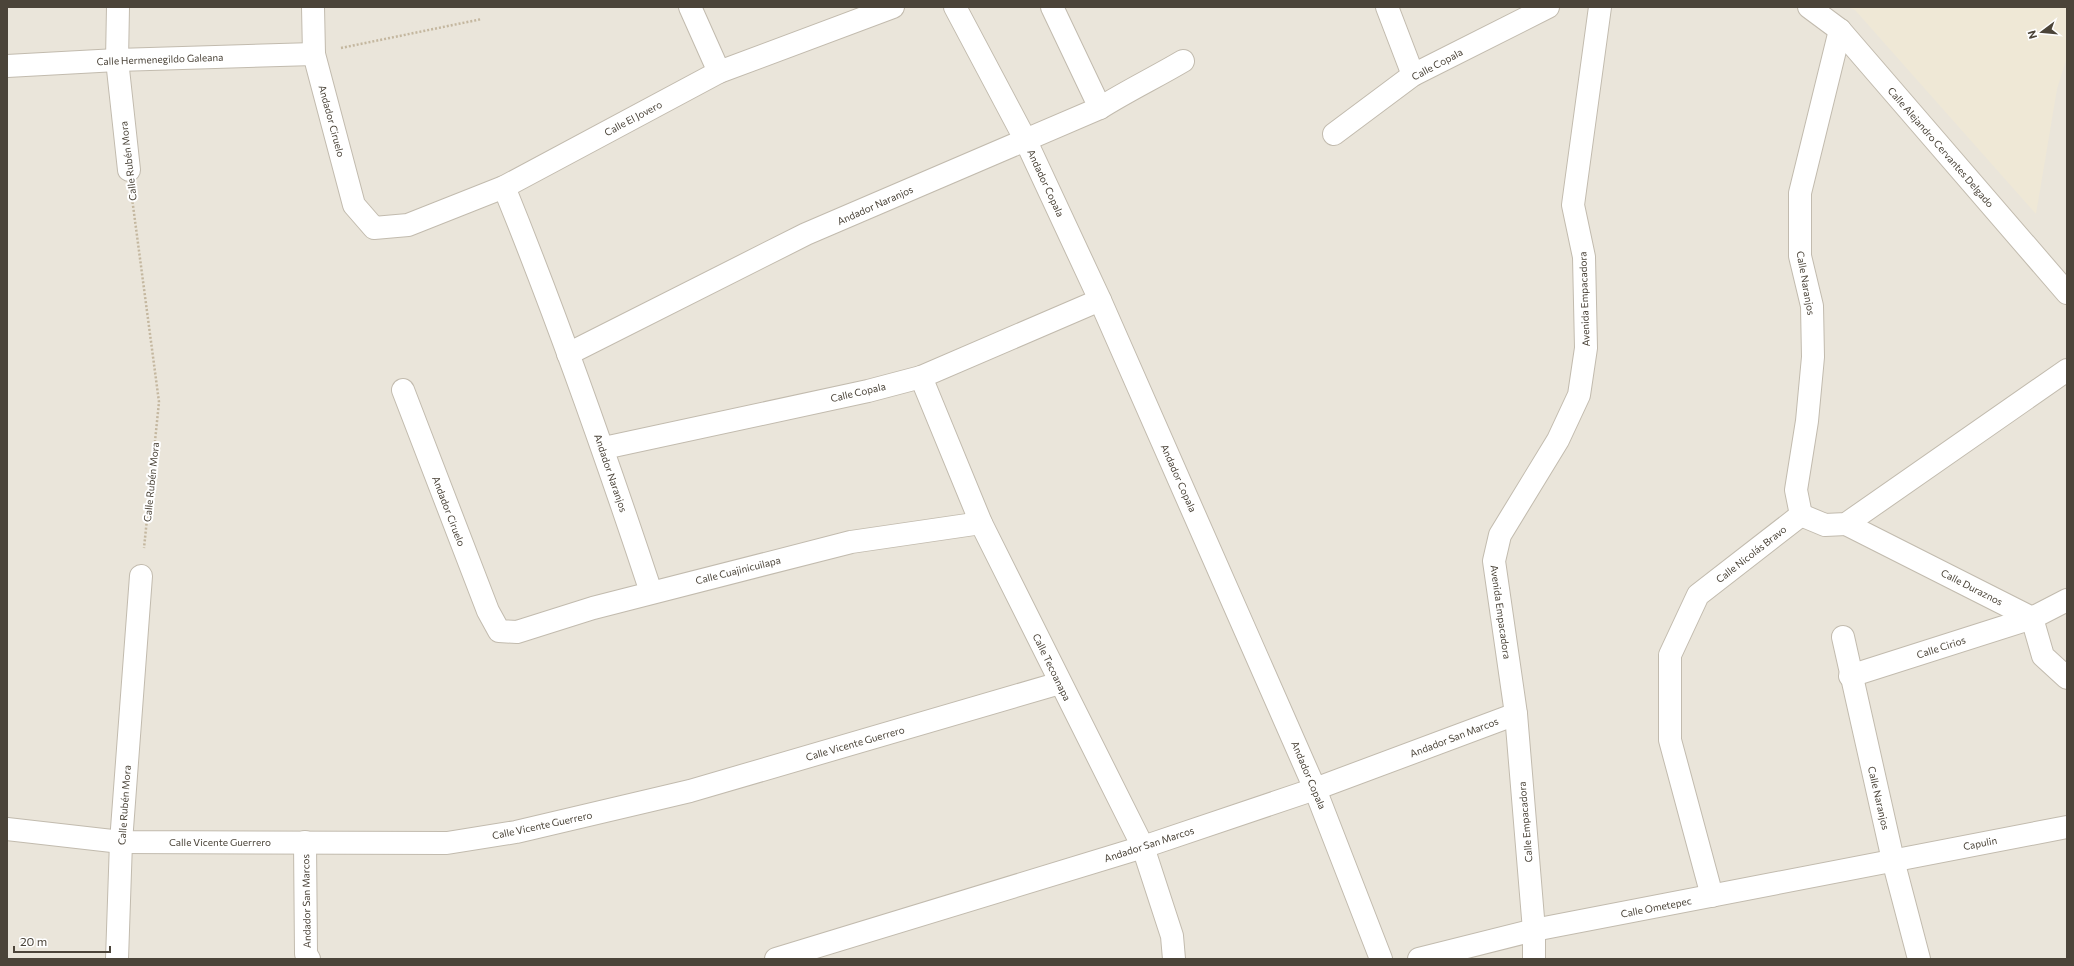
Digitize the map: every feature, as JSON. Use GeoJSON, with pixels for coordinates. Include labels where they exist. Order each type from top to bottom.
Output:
{"type":"FeatureCollection","features":[{"type":"Feature","properties":{"kind":"street","name":"Calle Rubén Mora"},"geometry":{"type":"LineString","coordinates":[[118,7],[117,60],[129,170]]}},
{"type":"Feature","properties":{"kind":"street","name":"Andador Ciruelo"},"geometry":{"type":"LineString","coordinates":[[313,7],[314,54],[354,205],[374,228]]}},
{"type":"Feature","properties":{"kind":"street"},"geometry":{"type":"LineString","coordinates":[[690,7],[719,72]]}},
{"type":"Feature","properties":{"kind":"street","name":"Calle El Jovero"},"geometry":{"type":"LineString","coordinates":[[374,228],[408,225],[504,187],[719,72],[893,7]]}},
{"type":"Feature","properties":{"kind":"street","name":"Andador Copala"},"geometry":{"type":"LineString","coordinates":[[956,7],[1025,139],[1100,300],[1315,789],[1381,959]]}},
{"type":"Feature","properties":{"kind":"street"},"geometry":{"type":"LineString","coordinates":[[1052,7],[1100,108]]}},
{"type":"Feature","properties":{"kind":"street"},"geometry":{"type":"LineString","coordinates":[[1387,7],[1413,75]]}},
{"type":"Feature","properties":{"kind":"street","name":"Calle Copala"},"geometry":{"type":"LineString","coordinates":[[1334,134],[1413,75],[1548,7]]}},
{"type":"Feature","properties":{"kind":"street","name":"Avenida Empacadora"},"geometry":{"type":"LineString","coordinates":[[1516,714],[1494,561],[1500,535],[1558,440],[1579,394],[1586,348],[1584,257],[1573,205],[1600,7]]}},
{"type":"Feature","properties":{"kind":"street","name":"Calle Alejandro Cervantes Delgado"},"geometry":{"type":"LineString","coordinates":[[1809,7],[1840,30],[2067,293]]}},
{"type":"Feature","properties":{"kind":"street","name":"Calle Naranjos"},"geometry":{"type":"LineString","coordinates":[[1801,515],[1796,490],[1807,421],[1813,357],[1812,306],[1800,256],[1800,193],[1840,30]]}},
{"type":"Feature","properties":{"kind":"street","name":"Calle Hermenegildo Galeana"},"geometry":{"type":"LineString","coordinates":[[7,66],[117,60],[314,54]]}},
{"type":"Feature","properties":{"kind":"street","name":"Andador Naranjos"},"geometry":{"type":"LineString","coordinates":[[568,354],[806,234],[1100,108],[1132,87],[1183,61]]}},
{"type":"Feature","properties":{"kind":"street","name":"Andador Naranjos"},"geometry":{"type":"LineString","coordinates":[[504,187],[546,290],[568,354],[604,448],[651,592]]}},
{"type":"Feature","properties":{"kind":"street","name":"Calle Copala"},"geometry":{"type":"LineString","coordinates":[[604,448],[868,391],[921,377],[1100,300]]}},
{"type":"Feature","properties":{"kind":"street"},"geometry":{"type":"LineString","coordinates":[[1801,515],[1824,525],[1846,524],[2067,370]]}},
{"type":"Feature","properties":{"kind":"street","name":"Calle Tecoanapa"},"geometry":{"type":"LineString","coordinates":[[921,377],[981,523],[1143,847],[1172,936],[1174,959]]}},
{"type":"Feature","properties":{"kind":"street","name":"Andador Ciruelo"},"geometry":{"type":"LineString","coordinates":[[403,390],[488,611],[499,630]]}},
{"type":"Feature","properties":{"kind":"street","name":"Calle Nicolás Bravo"},"geometry":{"type":"LineString","coordinates":[[1712,896],[1670,740],[1670,655],[1698,595],[1801,515]]}},
{"type":"Feature","properties":{"kind":"street","name":"Calle Cuajinicuilapa"},"geometry":{"type":"LineString","coordinates":[[499,630],[517,632],[593,608],[651,592],[851,542],[981,523]]}},
{"type":"Feature","properties":{"kind":"street","name":"Calle Duraznos"},"geometry":{"type":"LineString","coordinates":[[1846,524],[2032,618]]}},
{"type":"Feature","properties":{"kind":"street","name":"Calle Rubén Mora"},"geometry":{"type":"LineString","coordinates":[[117,959],[121,842],[141,576]]}},
{"type":"Feature","properties":{"kind":"street","name":"Calle Cirios"},"geometry":{"type":"LineString","coordinates":[[1850,676],[2032,618],[2067,600]]}},
{"type":"Feature","properties":{"kind":"street"},"geometry":{"type":"LineString","coordinates":[[2032,618],[2043,656],[2067,678]]}},
{"type":"Feature","properties":{"kind":"street","name":"Calle Naranjos"},"geometry":{"type":"LineString","coordinates":[[1843,637],[1850,676],[1893,860],[1919,959]]}},
{"type":"Feature","properties":{"kind":"street","name":"Calle Vicente Guerrero"},"geometry":{"type":"LineString","coordinates":[[7,829],[121,842],[447,843],[516,832],[690,791],[1060,683]]}},
{"type":"Feature","properties":{"kind":"street","name":"Andador San Marcos"},"geometry":{"type":"LineString","coordinates":[[776,959],[1143,847],[1315,789],[1516,714]]}},
{"type":"Feature","properties":{"kind":"street","name":"Calle Empacadora"},"geometry":{"type":"LineString","coordinates":[[1516,714],[1534,930],[1534,959]]}},
{"type":"Feature","properties":{"kind":"street","name":"Capulin"},"geometry":{"type":"LineString","coordinates":[[1893,860],[2067,827]]}},
{"type":"Feature","properties":{"kind":"street","name":"Andador San Marcos"},"geometry":{"type":"LineString","coordinates":[[305,842],[306,954],[309,959]]}},
{"type":"Feature","properties":{"kind":"street","name":"Calle Ometepec"},"geometry":{"type":"LineString","coordinates":[[1419,959],[1534,930],[1893,860]]}},
{"type":"Feature","properties":{"kind":"path"},"geometry":{"type":"LineString","coordinates":[[314,54],[482,19]]}},
{"type":"Feature","properties":{"kind":"path","name":"Calle Rubén Mora"},"geometry":{"type":"LineString","coordinates":[[129,170],[159,402],[141,576]]}},
{"type":"Feature","properties":{"kind":"shaded area"},"geometry":{"type":"Polygon","coordinates":[[[7,7],[2067,7],[2067,959],[7,959],[7,7]]]}},
{"type":"Feature","properties":{"kind":"shaded area"},"geometry":{"type":"Polygon","coordinates":[[[1848,7],[2067,7],[2067,57],[2057,89],[2036,214],[1855,10],[1848,7]]]}}]}
